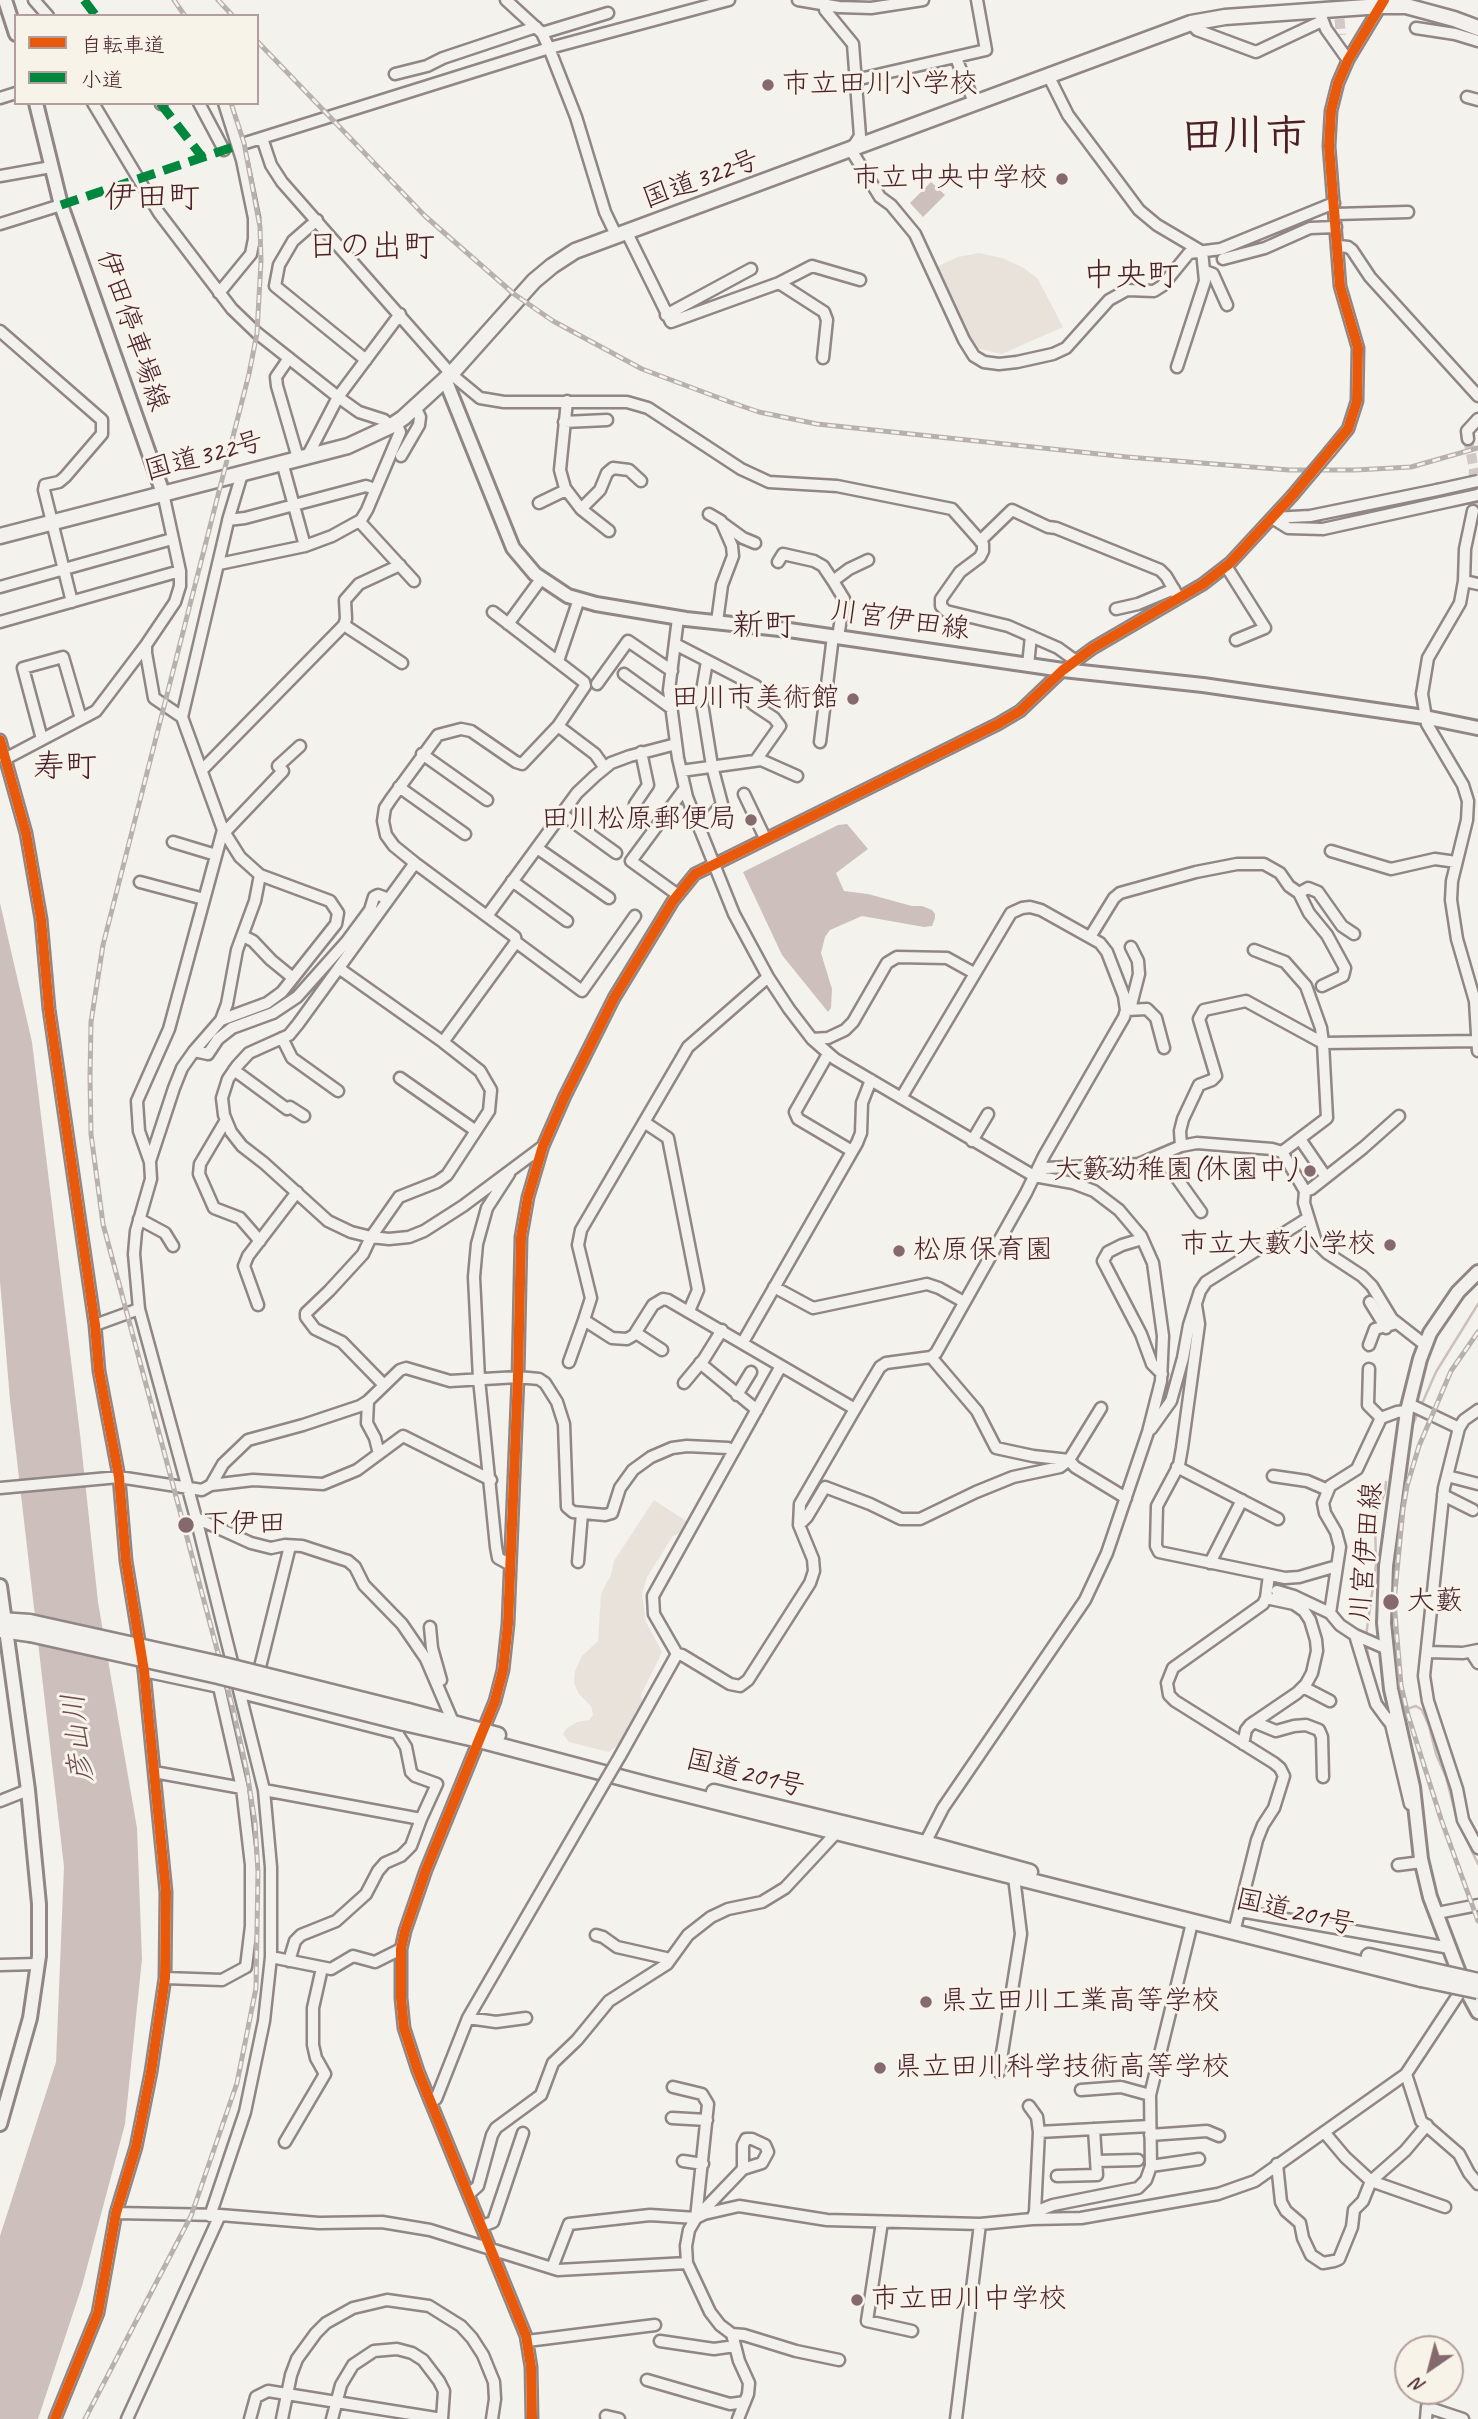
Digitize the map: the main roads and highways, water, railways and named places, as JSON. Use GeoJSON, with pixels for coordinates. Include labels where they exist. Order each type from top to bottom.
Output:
{"type":"FeatureCollection","features":[{"type":"Feature","properties":{"kind":"highway","name":"国道322号"},"geometry":{"type":"LineString","coordinates":[[0,536],[348,446],[394,424],[415,407],[448,377],[534,281],[575,251],[1191,23],[1225,17],[1321,15],[1382,3],[1406,6],[1454,19],[1478,29]]}},
{"type":"Feature","properties":{"kind":"highway","name":"国道201号"},"geometry":{"type":"LineString","coordinates":[[3,1625],[30,1628],[218,1676],[406,1717],[657,1777],[922,1848],[1236,1922],[1473,1986]]}},
{"type":"Feature","properties":{"kind":"highway","name":"国道201号"},"geometry":{"type":"LineString","coordinates":[[406,1717],[453,1722],[481,1735],[837,1832],[922,1848],[1014,1877],[1192,1923],[1236,1922]]}},
{"type":"Feature","properties":{"kind":"main road"},"geometry":{"type":"LineString","coordinates":[[5,0],[14,28]]}},
{"type":"Feature","properties":{"kind":"main road","name":"伊田停車場線"},"geometry":{"type":"LineString","coordinates":[[36,105],[61,205],[163,493]]}},
{"type":"Feature","properties":{"kind":"main road","name":"川宮伊田線"},"geometry":{"type":"LineString","coordinates":[[448,377],[513,548],[541,579],[568,596],[596,604],[678,618],[835,637],[1063,670],[1203,685],[1424,717],[1478,728]]}},
{"type":"Feature","properties":{"kind":"main road","name":"川宮伊田線"},"geometry":{"type":"LineString","coordinates":[[1478,1272],[1458,1292],[1424,1344],[1408,1408],[1386,1566],[1385,1648],[1392,1718],[1413,1787],[1422,1862],[1450,1948],[1473,1986],[1478,2012]]}},
{"type":"Feature","properties":{"kind":"main road"},"geometry":{"type":"LineString","coordinates":[[0,1586],[3,1625],[28,1790],[39,1904],[37,1964],[30,2018],[0,2124]]}},
{"type":"Feature","properties":{"kind":"water"},"geometry":{"type":"Polygon","coordinates":[[[931,182],[945,195],[923,217],[910,203],[931,182]]]}},
{"type":"Feature","properties":{"kind":"water"},"geometry":{"type":"Polygon","coordinates":[[[847,824],[868,849],[836,873],[844,891],[922,906],[932,910],[935,918],[932,926],[924,927],[862,916],[830,930],[825,937],[821,953],[832,989],[831,1008],[828,1012],[782,955],[743,872],[838,825],[847,824]]]}},
{"type":"Feature","properties":{"kind":"water","name":"彦山川"},"geometry":{"type":"Polygon","coordinates":[[[0,903],[32,1042],[98,1602],[137,1828],[142,1959],[125,2124],[82,2286],[38,2419],[0,2419],[0,2236],[56,2062],[64,1867],[10,1400],[0,1281],[0,903]]]}},
{"type":"Feature","properties":{"kind":"waterway"},"geometry":{"type":"LineString","coordinates":[[1413,1424],[1436,1372],[1478,1304]]}},
{"type":"Feature","properties":{"kind":"waterway"},"geometry":{"type":"LineString","coordinates":[[1366,1636],[1376,1565],[1375,1517],[1386,1482]]}},
{"type":"Feature","properties":{"kind":"waterway"},"geometry":{"type":"LineString","coordinates":[[1366,1643],[1372,1674]]}},
{"type":"Feature","properties":{"kind":"waterway"},"geometry":{"type":"LineString","coordinates":[[1375,1684],[1384,1706],[1390,1711]]}},
{"type":"Feature","properties":{"kind":"waterway"},"geometry":{"type":"LineString","coordinates":[[1400,1711],[1416,1706],[1422,1710],[1446,1777],[1457,1820],[1478,1864]]}},
{"type":"Feature","properties":{"kind":"tunnel"},"geometry":{"type":"LineString","coordinates":[[1338,4],[1341,35]]}},
{"type":"Feature","properties":{"kind":"tunnel"},"geometry":{"type":"LineString","coordinates":[[1468,439],[1474,469],[1473,511]]}},
{"type":"Feature","properties":{"kind":"railway"},"geometry":{"type":"LineString","coordinates":[[174,0],[184,14]]}},
{"type":"Feature","properties":{"kind":"railway"},"geometry":{"type":"LineString","coordinates":[[218,0],[231,14]]}},
{"type":"Feature","properties":{"kind":"railway"},"geometry":{"type":"LineString","coordinates":[[259,43],[425,216],[514,294],[553,321],[642,369],[759,412],[817,424],[1127,457],[1289,470],[1411,467],[1478,448]]}},
{"type":"Feature","properties":{"kind":"railway"},"geometry":{"type":"LineString","coordinates":[[85,2419],[191,2216],[237,2083],[256,1988],[258,1872],[255,1823],[247,1772],[233,1709],[103,1224],[91,1134],[90,1077],[91,1022],[103,945],[249,374],[257,333],[260,227],[244,143],[232,105]]}},
{"type":"Feature","properties":{"kind":"railway"},"geometry":{"type":"LineString","coordinates":[[1478,1332],[1451,1371],[1419,1446],[1403,1509],[1394,1602],[1401,1685],[1408,1715],[1441,1819],[1478,1921]]}},
{"type":"Feature","properties":{"kind":"place","name":"市立田川小学校"},"geometry":{"type":"Point","coordinates":[768,85]}},
{"type":"Feature","properties":{"kind":"place","name":"市立中央中学校"},"geometry":{"type":"Point","coordinates":[1062,179]}},
{"type":"Feature","properties":{"kind":"place","name":"田川市美術館"},"geometry":{"type":"Point","coordinates":[853,699]}},
{"type":"Feature","properties":{"kind":"place","name":"田川松原郵便局"},"geometry":{"type":"Point","coordinates":[751,820]}},
{"type":"Feature","properties":{"kind":"place","name":"大籔幼稚園(休園中)"},"geometry":{"type":"Point","coordinates":[1310,1171]}},
{"type":"Feature","properties":{"kind":"place","name":"市立大藪小学校"},"geometry":{"type":"Point","coordinates":[1390,1245]}},
{"type":"Feature","properties":{"kind":"place","name":"松原保育園"},"geometry":{"type":"Point","coordinates":[899,1251]}},
{"type":"Feature","properties":{"kind":"place","name":"下伊田"},"geometry":{"type":"Point","coordinates":[186,1525]}},
{"type":"Feature","properties":{"kind":"place","name":"大藪"},"geometry":{"type":"Point","coordinates":[1391,1602]}},
{"type":"Feature","properties":{"kind":"place","name":"県立田川工業高等学校"},"geometry":{"type":"Point","coordinates":[926,2002]}},
{"type":"Feature","properties":{"kind":"place","name":"県立田川科学技術高等学校"},"geometry":{"type":"Point","coordinates":[880,2068]}},
{"type":"Feature","properties":{"kind":"place","name":"市立田川中学校"},"geometry":{"type":"Point","coordinates":[857,2300]}},
{"type":"Feature","properties":{"kind":"district","name":"田川市"},"geometry":{"type":"Point","coordinates":[1244,138]}},
{"type":"Feature","properties":{"kind":"district","name":"伊田町"},"geometry":{"type":"Point","coordinates":[152,199]}},
{"type":"Feature","properties":{"kind":"district","name":"日の出町"},"geometry":{"type":"Point","coordinates":[371,248]}},
{"type":"Feature","properties":{"kind":"district","name":"中央町"},"geometry":{"type":"Point","coordinates":[1131,277]}},
{"type":"Feature","properties":{"kind":"district","name":"新町"},"geometry":{"type":"Point","coordinates":[764,627]}},
{"type":"Feature","properties":{"kind":"district","name":"寿町"},"geometry":{"type":"Point","coordinates":[65,768]}}]}
